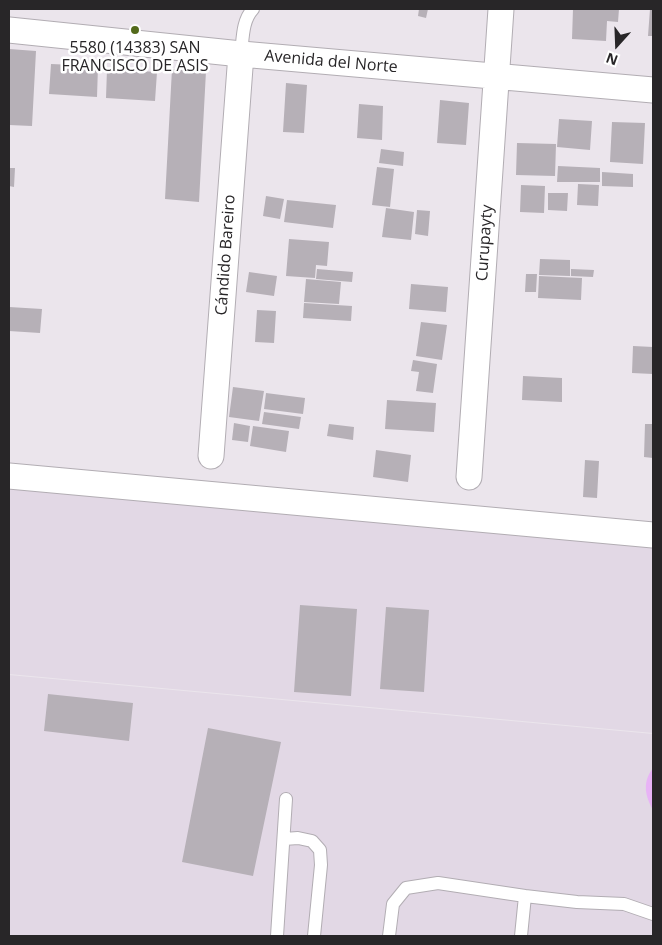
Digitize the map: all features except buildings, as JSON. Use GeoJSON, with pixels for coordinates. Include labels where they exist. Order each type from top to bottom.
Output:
{"type":"FeatureCollection","features":[{"type":"Feature","properties":{"kind":"street","name":"Curupayty"},"geometry":{"type":"LineString","coordinates":[[470,477],[501,9]]}},
{"type":"Feature","properties":{"kind":"street","name":"Avenida del Norte"},"geometry":{"type":"LineString","coordinates":[[9,30],[241,54],[653,90]]}},
{"type":"Feature","properties":{"kind":"street","name":"Cándido Bareiro"},"geometry":{"type":"LineString","coordinates":[[211,456],[241,54]]}},
{"type":"Feature","properties":{"kind":"street"},"geometry":{"type":"LineString","coordinates":[[9,476],[653,535]]}},
{"type":"Feature","properties":{"kind":"lane"},"geometry":{"type":"LineString","coordinates":[[241,54],[244,26],[248,14],[253,9]]}},
{"type":"Feature","properties":{"kind":"lane"},"geometry":{"type":"LineString","coordinates":[[277,936],[286,799]]}},
{"type":"Feature","properties":{"kind":"lane"},"geometry":{"type":"LineString","coordinates":[[284,839],[298,838],[312,841],[320,850],[321,865],[314,936]]}},
{"type":"Feature","properties":{"kind":"lane"},"geometry":{"type":"LineString","coordinates":[[389,936],[393,904],[406,888],[438,883],[577,902],[624,904],[653,914]]}},
{"type":"Feature","properties":{"kind":"lane"},"geometry":{"type":"LineString","coordinates":[[521,936],[525,896]]}},
{"type":"Feature","properties":{"kind":"shaded area"},"geometry":{"type":"Polygon","coordinates":[[[9,475],[653,531],[653,733],[9,674],[9,475]]]}},
{"type":"Feature","properties":{"kind":"shaded area"},"geometry":{"type":"Polygon","coordinates":[[[9,675],[653,734],[653,936],[9,936],[9,675]]]}},
{"type":"Feature","properties":{"kind":"shaded area"},"geometry":{"type":"Polygon","coordinates":[[[653,768],[653,810],[648,800],[646,784],[653,768]]]}},
{"type":"Feature","properties":{"kind":"place","name":"5580 (14383) SAN FRANCISCO DE ASIS"},"geometry":{"type":"Point","coordinates":[135,30]}}]}
